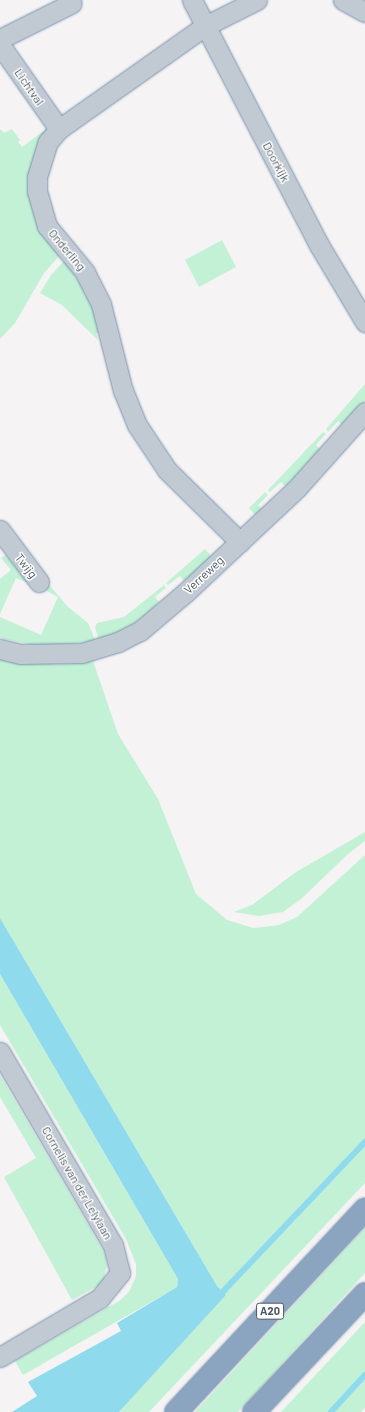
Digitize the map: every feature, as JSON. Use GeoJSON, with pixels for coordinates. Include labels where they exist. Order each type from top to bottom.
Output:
{"type":"FeatureCollection","features":[{"type":"Feature","properties":{"kind":"highway","name":"A20"},"geometry":{"type":"LineString","coordinates":[[176,1412],[365,1209]]}},
{"type":"Feature","properties":{"kind":"highway"},"geometry":{"type":"LineString","coordinates":[[254,1412],[365,1294]]}},
{"type":"Feature","properties":{"kind":"street","name":"Doorkijk"},"geometry":{"type":"LineString","coordinates":[[192,0],[319,245],[365,322]]}},
{"type":"Feature","properties":{"kind":"street","name":"Onderling"},"geometry":{"type":"LineString","coordinates":[[240,542],[167,470],[141,431],[123,391],[106,321],[94,288],[85,272],[47,226],[37,192],[37,177],[48,142],[58,129],[205,26],[257,0]]}},
{"type":"Feature","properties":{"kind":"street"},"geometry":{"type":"LineString","coordinates":[[343,0],[365,12]]}},
{"type":"Feature","properties":{"kind":"street"},"geometry":{"type":"LineString","coordinates":[[0,39],[72,3]]}},
{"type":"Feature","properties":{"kind":"street","name":"Lichtval"},"geometry":{"type":"LineString","coordinates":[[0,45],[58,129]]}},
{"type":"Feature","properties":{"kind":"street","name":"Verreweg"},"geometry":{"type":"LineString","coordinates":[[0,649],[20,654],[57,655],[96,651],[140,631],[181,597],[297,488],[365,412]]}},
{"type":"Feature","properties":{"kind":"street","name":"Twijg"},"geometry":{"type":"LineString","coordinates":[[0,530],[39,582]]}},
{"type":"Feature","properties":{"kind":"street","name":"Cornelis van der Lelylaan"},"geometry":{"type":"LineString","coordinates":[[0,1052],[113,1245],[120,1273],[100,1298],[0,1357]]}},
{"type":"Feature","properties":{"kind":"green space"},"geometry":{"type":"Polygon","coordinates":[[[50,126],[27,183],[31,183],[62,253],[44,273],[15,323],[0,339],[0,129],[4,133],[12,129],[20,140],[18,142],[22,147],[50,126]]]}},
{"type":"Feature","properties":{"kind":"green space"},"geometry":{"type":"Polygon","coordinates":[[[222,240],[236,267],[199,287],[185,260],[222,240]]]}},
{"type":"Feature","properties":{"kind":"green space"},"geometry":{"type":"Polygon","coordinates":[[[66,259],[68,267],[79,281],[86,284],[104,332],[96,333],[98,340],[62,305],[40,293],[51,275],[66,259]]]}},
{"type":"Feature","properties":{"kind":"green space"},"geometry":{"type":"Polygon","coordinates":[[[365,384],[365,401],[343,426],[338,421],[328,432],[326,429],[365,384]]]}},
{"type":"Feature","properties":{"kind":"green space"},"geometry":{"type":"Polygon","coordinates":[[[323,432],[326,434],[316,445],[321,450],[286,487],[281,482],[270,492],[268,490],[323,432]]]}},
{"type":"Feature","properties":{"kind":"green space"},"geometry":{"type":"Polygon","coordinates":[[[265,492],[268,495],[258,505],[263,510],[256,516],[249,508],[265,492]]]}},
{"type":"Feature","properties":{"kind":"green space"},"geometry":{"type":"Polygon","coordinates":[[[205,549],[212,557],[184,581],[180,576],[168,585],[166,583],[205,549]]]}},
{"type":"Feature","properties":{"kind":"green space"},"geometry":{"type":"Polygon","coordinates":[[[6,555],[28,583],[16,578],[0,614],[0,579],[11,570],[1,558],[6,555]]]}},
{"type":"Feature","properties":{"kind":"green space"},"geometry":{"type":"Polygon","coordinates":[[[46,581],[67,606],[88,623],[96,642],[37,646],[0,638],[0,617],[41,635],[58,597],[43,589],[46,581]]]}},
{"type":"Feature","properties":{"kind":"green space"},"geometry":{"type":"Polygon","coordinates":[[[164,585],[166,588],[155,597],[159,602],[149,612],[129,627],[99,641],[95,627],[97,623],[124,617],[164,585]]]}},
{"type":"Feature","properties":{"kind":"green space"},"geometry":{"type":"Polygon","coordinates":[[[0,657],[57,665],[93,661],[118,734],[158,799],[196,894],[227,920],[253,928],[279,925],[297,917],[365,855],[365,1183],[149,1412],[119,1412],[226,1295],[217,1286],[0,918],[0,657]]]}},
{"type":"Feature","properties":{"kind":"green space"},"geometry":{"type":"Polygon","coordinates":[[[365,832],[365,841],[348,854],[301,899],[283,912],[259,916],[234,912],[252,905],[296,872],[365,832]]]}},
{"type":"Feature","properties":{"kind":"green space"},"geometry":{"type":"Polygon","coordinates":[[[0,974],[178,1279],[177,1287],[23,1375],[15,1361],[119,1301],[129,1292],[136,1276],[136,1264],[126,1239],[0,1025],[0,974]]]}},
{"type":"Feature","properties":{"kind":"green space"},"geometry":{"type":"Polygon","coordinates":[[[0,1075],[105,1254],[107,1265],[103,1283],[72,1300],[4,1177],[36,1158],[0,1097],[0,1075]]]}},
{"type":"Feature","properties":{"kind":"green space"},"geometry":{"type":"Polygon","coordinates":[[[365,1228],[365,1273],[238,1412],[195,1412],[365,1228]]]}},
{"type":"Feature","properties":{"kind":"green space"},"geometry":{"type":"Polygon","coordinates":[[[365,1322],[365,1408],[361,1412],[281,1412],[365,1322]]]}},
{"type":"Feature","properties":{"kind":"water"},"geometry":{"type":"Polygon","coordinates":[[[0,918],[217,1286],[226,1295],[119,1412],[12,1412],[37,1396],[28,1382],[121,1331],[117,1323],[177,1287],[178,1279],[0,974],[0,918]]]}},
{"type":"Feature","properties":{"kind":"waterway"},"geometry":{"type":"LineString","coordinates":[[218,1297],[365,1142]]}},
{"type":"Feature","properties":{"kind":"waterway"},"geometry":{"type":"LineString","coordinates":[[331,1412],[365,1375]]}}]}
